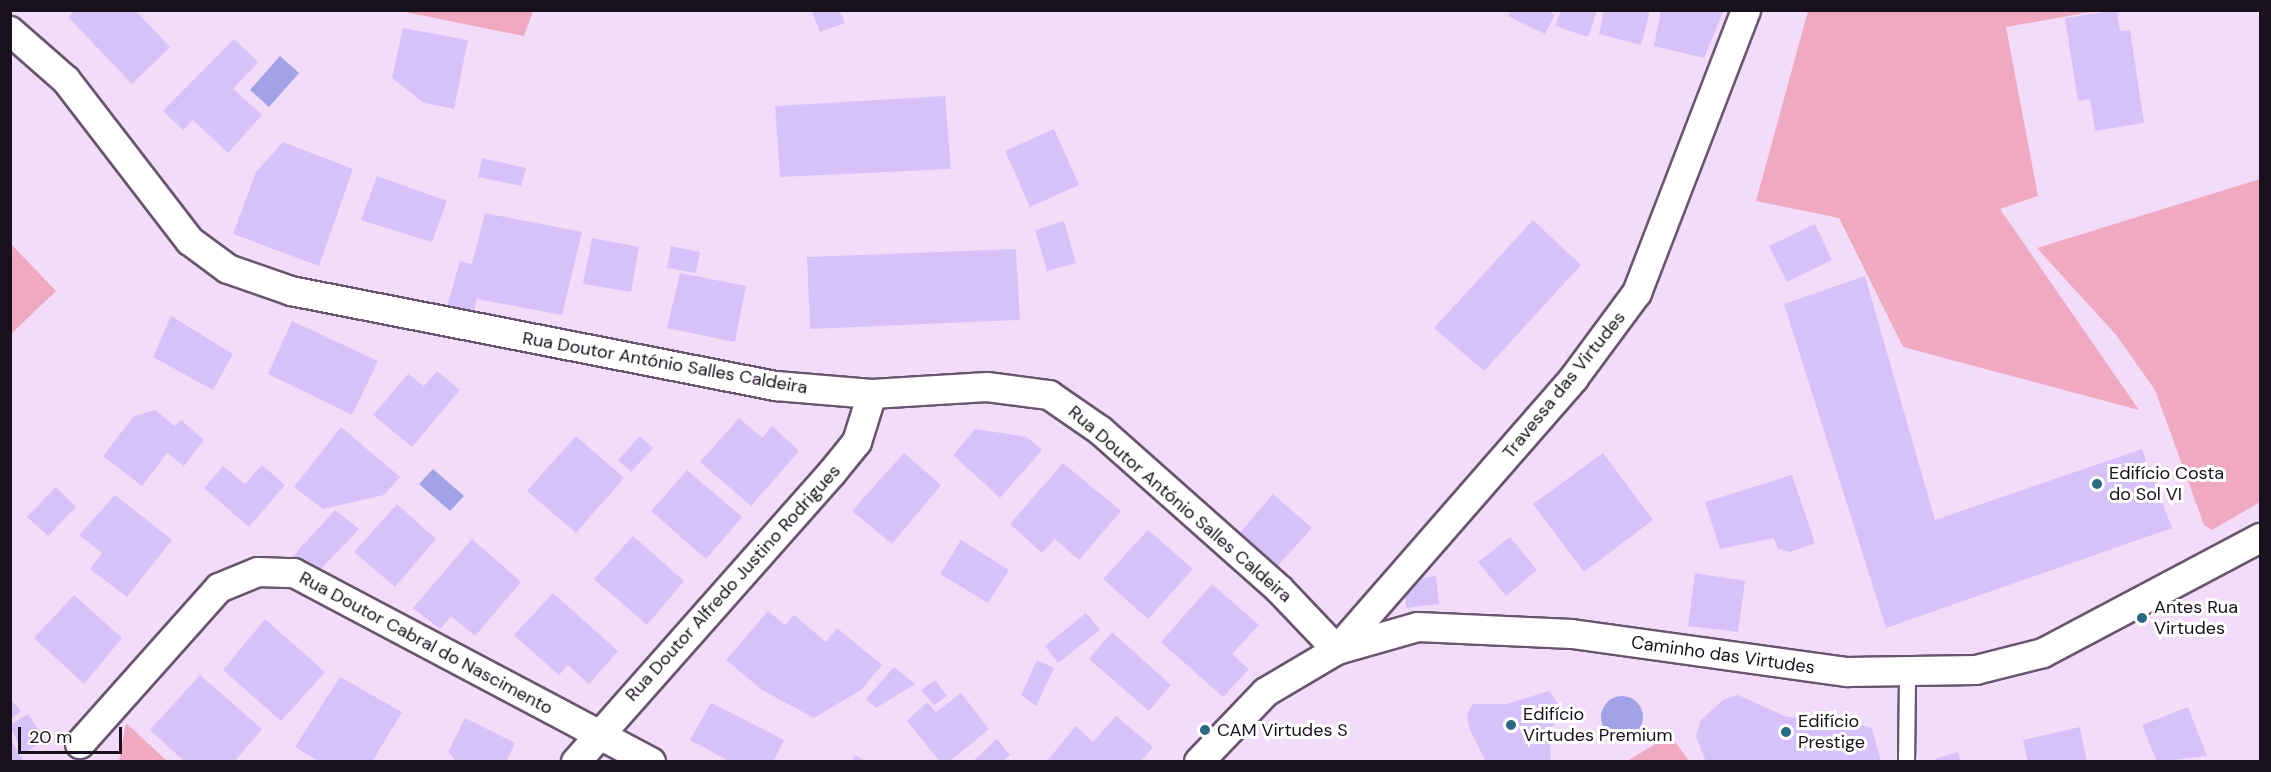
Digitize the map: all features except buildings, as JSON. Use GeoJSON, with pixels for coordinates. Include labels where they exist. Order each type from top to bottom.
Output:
{"type":"FeatureCollection","features":[{"type":"Feature","properties":{"kind":"street","name":"Travessa das Virtudes"},"geometry":{"type":"LineString","coordinates":[[1337,650],[1574,378],[1637,293],[1746,10]]}},
{"type":"Feature","properties":{"kind":"street","name":"Rua Doutor António Salles Caldeira"},"geometry":{"type":"LineString","coordinates":[[10,31],[66,80],[190,241],[228,269],[291,291],[776,386],[872,394],[1031,389],[1065,402],[1279,589],[1337,650]]}},
{"type":"Feature","properties":{"kind":"street","name":"Rua Doutor Alfredo Justino Rodrigues"},"geometry":{"type":"LineString","coordinates":[[576,762],[857,442],[872,394]]}},
{"type":"Feature","properties":{"kind":"street","name":"Caminho das Virtudes"},"geometry":{"type":"LineString","coordinates":[[1199,762],[1266,692],[1337,650],[1429,626],[1572,634],[1847,672],[1907,674],[1976,670],[2043,653],[2260,538]]}},
{"type":"Feature","properties":{"kind":"street","name":"Rua Doutor Cabral do Nascimento"},"geometry":{"type":"LineString","coordinates":[[80,744],[219,588],[258,572],[294,573],[651,762]]}},
{"type":"Feature","properties":{"kind":"lane"},"geometry":{"type":"LineString","coordinates":[[1906,762],[1907,674]]}},
{"type":"Feature","properties":{"kind":"shaded area"},"geometry":{"type":"Polygon","coordinates":[[[533,10],[524,36],[400,11],[533,10]]]}},
{"type":"Feature","properties":{"kind":"shaded area"},"geometry":{"type":"Polygon","coordinates":[[[1808,11],[2096,11],[2006,27],[2038,196],[2000,209],[2139,410],[1903,347],[1839,218],[1756,201],[1808,11]]]}},
{"type":"Feature","properties":{"kind":"shaded area"},"geometry":{"type":"Polygon","coordinates":[[[2260,179],[2260,502],[2212,530],[2204,525],[2155,390],[2117,336],[2037,248],[2260,179]]]}},
{"type":"Feature","properties":{"kind":"shaded area"},"geometry":{"type":"Polygon","coordinates":[[[11,244],[56,291],[11,334],[11,244]]]}},
{"type":"Feature","properties":{"kind":"shaded area"},"geometry":{"type":"Polygon","coordinates":[[[126,723],[167,761],[119,761],[126,723]]]}},
{"type":"Feature","properties":{"kind":"shaded area"},"geometry":{"type":"Polygon","coordinates":[[[1671,736],[1689,761],[1627,761],[1664,739],[1671,736]]]}},
{"type":"Feature","properties":{"kind":"water"},"geometry":{"type":"Polygon","coordinates":[[[280,56],[299,73],[269,107],[250,90],[280,56]]]}},
{"type":"Feature","properties":{"kind":"water"},"geometry":{"type":"Polygon","coordinates":[[[433,469],[464,496],[450,511],[419,484],[433,469]]]}},
{"type":"Feature","properties":{"kind":"water"},"geometry":{"type":"Polygon","coordinates":[[[1622,696],[1637,702],[1643,717],[1637,732],[1622,738],[1607,732],[1601,717],[1607,702],[1622,696]]]}},
{"type":"Feature","properties":{"kind":"place","name":"Edifício Costa do Sol VI"},"geometry":{"type":"Point","coordinates":[2097,484]}},
{"type":"Feature","properties":{"kind":"place","name":"Antes Rua Virtudes"},"geometry":{"type":"Point","coordinates":[2142,618]}},
{"type":"Feature","properties":{"kind":"place","name":"Edifício Virtudes Premium"},"geometry":{"type":"Point","coordinates":[1511,725]}},
{"type":"Feature","properties":{"kind":"place","name":"CAM Virtudes S"},"geometry":{"type":"Point","coordinates":[1205,730]}},
{"type":"Feature","properties":{"kind":"place","name":"Edifício Prestige"},"geometry":{"type":"Point","coordinates":[1786,732]}}]}
